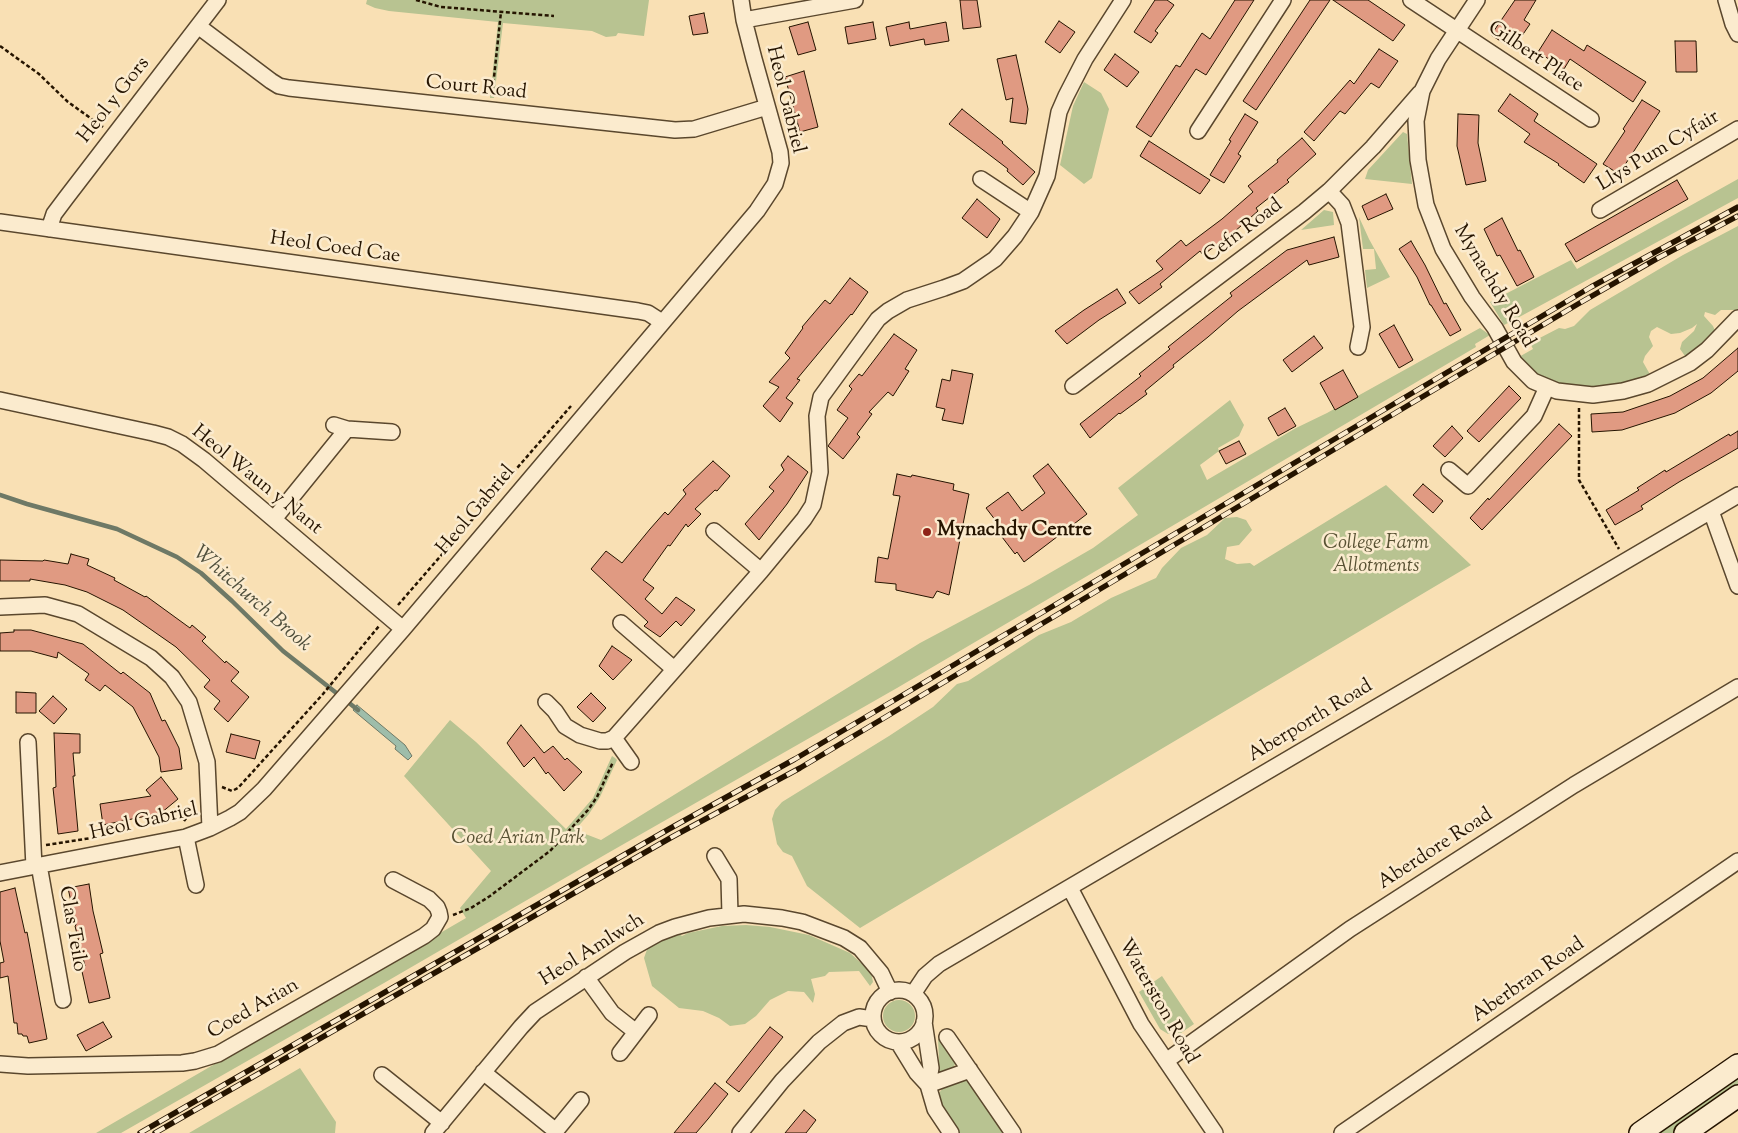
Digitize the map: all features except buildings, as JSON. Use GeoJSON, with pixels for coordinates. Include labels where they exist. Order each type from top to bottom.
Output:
{"type":"FeatureCollection","features":[{"type":"Feature","properties":{"kind":"street","name":"Heol y Gors"},"geometry":{"type":"LineString","coordinates":[[49,229],[54,214],[218,0]]}},
{"type":"Feature","properties":{"kind":"street","name":"Heol Gabriel"},"geometry":{"type":"LineString","coordinates":[[0,873],[184,830],[210,828],[240,812],[264,789],[403,629],[757,210],[775,184],[781,163],[780,152],[744,20],[741,0]]}},
{"type":"Feature","properties":{"kind":"street"},"geometry":{"type":"LineString","coordinates":[[744,20],[855,0]]}},
{"type":"Feature","properties":{"kind":"street"},"geometry":{"type":"LineString","coordinates":[[617,742],[674,669],[804,520],[812,505],[820,472],[817,416],[821,397],[874,324],[888,311],[902,302],[963,281],[980,270],[1005,249],[1030,212],[1047,176],[1059,112],[1066,96],[1085,59],[1123,0]]}},
{"type":"Feature","properties":{"kind":"street"},"geometry":{"type":"LineString","coordinates":[[1198,131],[1283,0]]}},
{"type":"Feature","properties":{"kind":"street","name":"Gilbert Place"},"geometry":{"type":"LineString","coordinates":[[1411,0],[1591,119]]}},
{"type":"Feature","properties":{"kind":"street","name":"Mynachdy Road"},"geometry":{"type":"LineString","coordinates":[[1477,0],[1438,59],[1422,91],[1416,122],[1418,160],[1426,205],[1435,231],[1454,269],[1481,311],[1495,328],[1514,362],[1533,381],[1547,387],[1570,393],[1593,395],[1622,391],[1648,384],[1698,357],[1738,318]]}},
{"type":"Feature","properties":{"kind":"street"},"geometry":{"type":"LineString","coordinates":[[1726,0],[1738,34]]}},
{"type":"Feature","properties":{"kind":"street","name":"Court Road"},"geometry":{"type":"LineString","coordinates":[[198,26],[272,81],[284,87],[675,130],[694,129],[767,107]]}},
{"type":"Feature","properties":{"kind":"street","name":"Cefn Road"},"geometry":{"type":"LineString","coordinates":[[1073,386],[1289,223],[1329,190],[1373,147],[1422,91]]}},
{"type":"Feature","properties":{"kind":"street","name":"Llys Pum Cyfair"},"geometry":{"type":"LineString","coordinates":[[1600,210],[1738,129]]}},
{"type":"Feature","properties":{"kind":"street"},"geometry":{"type":"LineString","coordinates":[[981,178],[1030,212]]}},
{"type":"Feature","properties":{"kind":"street"},"geometry":{"type":"LineString","coordinates":[[1329,190],[1342,205],[1349,223],[1362,327],[1358,348]]}},
{"type":"Feature","properties":{"kind":"street","name":"Heol Coed Cae"},"geometry":{"type":"LineString","coordinates":[[0,222],[638,310],[648,313],[662,322]]}},
{"type":"Feature","properties":{"kind":"street"},"geometry":{"type":"LineString","coordinates":[[1449,470],[1468,486],[1534,416],[1547,387]]}},
{"type":"Feature","properties":{"kind":"street","name":"Heol Waun y Nant"},"geometry":{"type":"LineString","coordinates":[[0,400],[168,437],[187,447],[403,629]]}},
{"type":"Feature","properties":{"kind":"street"},"geometry":{"type":"LineString","coordinates":[[274,519],[341,427],[392,432]]}},
{"type":"Feature","properties":{"kind":"street","name":"Aberporth Road"},"geometry":{"type":"LineString","coordinates":[[913,994],[925,976],[939,964],[1738,495]]}},
{"type":"Feature","properties":{"kind":"street"},"geometry":{"type":"LineString","coordinates":[[1711,511],[1738,586]]}},
{"type":"Feature","properties":{"kind":"street"},"geometry":{"type":"LineString","coordinates":[[714,531],[760,571]]}},
{"type":"Feature","properties":{"kind":"street"},"geometry":{"type":"LineString","coordinates":[[0,607],[45,605],[78,614],[150,658],[172,677],[189,702],[207,762],[210,828]]}},
{"type":"Feature","properties":{"kind":"street"},"geometry":{"type":"LineString","coordinates":[[620,623],[674,669]]}},
{"type":"Feature","properties":{"kind":"street","name":"Aberdore Road"},"geometry":{"type":"LineString","coordinates":[[1166,1061],[1350,929],[1574,785],[1738,687]]}},
{"type":"Feature","properties":{"kind":"street"},"geometry":{"type":"LineString","coordinates":[[546,702],[565,726],[580,735],[600,741],[617,742],[631,762]]}},
{"type":"Feature","properties":{"kind":"street","name":"Clas Teilo"},"geometry":{"type":"LineString","coordinates":[[28,742],[32,847],[64,1000]]}},
{"type":"Feature","properties":{"kind":"street"},"geometry":{"type":"LineString","coordinates":[[184,830],[196,885]]}},
{"type":"Feature","properties":{"kind":"street"},"geometry":{"type":"LineString","coordinates":[[716,856],[729,879],[730,915]]}},
{"type":"Feature","properties":{"kind":"street","name":"Aberbran Road"},"geometry":{"type":"LineString","coordinates":[[1342,1133],[1738,860]]}},
{"type":"Feature","properties":{"kind":"street"},"geometry":{"type":"LineString","coordinates":[[393,880],[429,899],[437,907],[440,917]]}},
{"type":"Feature","properties":{"kind":"street","name":"Waterston Road"},"geometry":{"type":"LineString","coordinates":[[1070,888],[1141,1024],[1215,1133]]}},
{"type":"Feature","properties":{"kind":"street","name":"Heol Amlwch"},"geometry":{"type":"LineString","coordinates":[[438,1128],[535,1012],[625,952],[659,933],[688,923],[708,918],[744,914],[782,918],[818,927],[844,938],[860,948],[881,972],[890,992]]}},
{"type":"Feature","properties":{"kind":"street","name":"Coed Arian"},"geometry":{"type":"LineString","coordinates":[[0,1064],[86,1066],[182,1063],[210,1058],[424,936],[433,929],[440,917]]}},
{"type":"Feature","properties":{"kind":"street"},"geometry":{"type":"LineString","coordinates":[[586,977],[612,1013],[636,1032]]}},
{"type":"Feature","properties":{"kind":"street"},"geometry":{"type":"LineString","coordinates":[[924,1022],[918,1034],[912,1039],[898,1042],[890,1041],[879,1032],[873,1019],[874,1010],[882,996],[897,990],[913,994],[919,1000],[923,1006],[931,1068],[928,1085]]}},
{"type":"Feature","properties":{"kind":"street"},"geometry":{"type":"LineString","coordinates":[[620,1052],[649,1015]]}},
{"type":"Feature","properties":{"kind":"street"},"geometry":{"type":"LineString","coordinates":[[740,1133],[782,1081],[819,1042],[843,1023],[859,1017],[873,1019]]}},
{"type":"Feature","properties":{"kind":"street"},"geometry":{"type":"LineString","coordinates":[[947,1037],[1013,1133]]}},
{"type":"Feature","properties":{"kind":"street"},"geometry":{"type":"LineString","coordinates":[[898,1042],[917,1073],[928,1085],[935,1109],[951,1133]]}},
{"type":"Feature","properties":{"kind":"street"},"geometry":{"type":"LineString","coordinates":[[1640,1133],[1738,1065]]}},
{"type":"Feature","properties":{"kind":"street"},"geometry":{"type":"LineString","coordinates":[[928,1085],[970,1070]]}},
{"type":"Feature","properties":{"kind":"street"},"geometry":{"type":"LineString","coordinates":[[484,1072],[555,1132],[581,1100]]}},
{"type":"Feature","properties":{"kind":"street"},"geometry":{"type":"LineString","coordinates":[[382,1075],[438,1128]]}},
{"type":"Feature","properties":{"kind":"street"},"geometry":{"type":"LineString","coordinates":[[1685,1133],[1738,1096]]}},
{"type":"Feature","properties":{"kind":"path"},"geometry":{"type":"LineString","coordinates":[[416,0],[441,7],[554,16]]}},
{"type":"Feature","properties":{"kind":"path"},"geometry":{"type":"LineString","coordinates":[[491,110],[501,12]]}},
{"type":"Feature","properties":{"kind":"path"},"geometry":{"type":"LineString","coordinates":[[0,46],[39,74],[68,102],[114,135]]}},
{"type":"Feature","properties":{"kind":"path"},"geometry":{"type":"LineString","coordinates":[[184,830],[208,780],[232,791],[238,788],[323,694],[570,407],[600,395]]}},
{"type":"Feature","properties":{"kind":"path"},"geometry":{"type":"LineString","coordinates":[[1579,401],[1579,480],[1625,560]]}},
{"type":"Feature","properties":{"kind":"path"},"geometry":{"type":"LineString","coordinates":[[440,917],[450,916],[471,908],[513,881],[550,852],[588,810],[605,780],[617,742]]}},
{"type":"Feature","properties":{"kind":"path"},"geometry":{"type":"LineString","coordinates":[[32,847],[107,836]]}},
{"type":"Feature","properties":{"kind":"green space"},"geometry":{"type":"Polygon","coordinates":[[[367,0],[649,0],[644,36],[618,33],[616,36],[606,37],[592,31],[503,23],[494,98],[490,98],[498,22],[389,11],[366,4],[367,0]]]}},
{"type":"Feature","properties":{"kind":"green space"},"geometry":{"type":"Polygon","coordinates":[[[1084,82],[1101,93],[1109,109],[1092,178],[1084,184],[1060,165],[1073,106],[1084,82]]]}},
{"type":"Feature","properties":{"kind":"green space"},"geometry":{"type":"Polygon","coordinates":[[[1403,132],[1407,134],[1412,184],[1365,179],[1368,170],[1403,132]]]}},
{"type":"Feature","properties":{"kind":"green space"},"geometry":{"type":"Polygon","coordinates":[[[1738,179],[1738,198],[1504,325],[1490,302],[1571,260],[1577,269],[1738,179]]]}},
{"type":"Feature","properties":{"kind":"green space"},"geometry":{"type":"Polygon","coordinates":[[[1324,210],[1333,212],[1334,225],[1301,230],[1324,210]]]}},
{"type":"Feature","properties":{"kind":"green space"},"geometry":{"type":"Polygon","coordinates":[[[1359,217],[1390,277],[1367,288],[1365,270],[1376,269],[1374,249],[1363,249],[1359,217]]]}},
{"type":"Feature","properties":{"kind":"green space"},"geometry":{"type":"Polygon","coordinates":[[[1738,226],[1738,310],[1721,310],[1715,315],[1705,312],[1704,316],[1713,326],[1716,333],[1693,356],[1685,356],[1680,349],[1682,342],[1694,331],[1697,324],[1680,333],[1671,334],[1657,327],[1651,331],[1649,337],[1653,346],[1643,362],[1652,378],[1590,391],[1544,381],[1517,358],[1533,349],[1530,343],[1559,328],[1565,329],[1574,326],[1590,310],[1683,255],[1738,226]]]}},
{"type":"Feature","properties":{"kind":"green space","name":"Coed Arian Park"},"geometry":{"type":"Polygon","coordinates":[[[1480,328],[1490,335],[1475,344],[1476,347],[897,688],[121,1133],[96,1133],[466,918],[460,908],[491,871],[404,776],[450,720],[476,742],[566,829],[593,798],[612,756],[615,758],[617,760],[600,797],[575,830],[601,840],[920,643],[1029,585],[1093,548],[1138,515],[1118,488],[1230,400],[1244,425],[1239,436],[1218,448],[1219,451],[1200,465],[1207,480],[1296,428],[1327,413],[1480,328]]]}},
{"type":"Feature","properties":{"kind":"green space","name":"College Farm Allotments"},"geometry":{"type":"Polygon","coordinates":[[[1386,485],[1471,565],[860,928],[807,886],[792,856],[783,852],[777,844],[772,819],[775,810],[782,802],[933,707],[957,684],[968,681],[1039,635],[1071,622],[1111,598],[1156,578],[1162,568],[1181,548],[1207,535],[1225,518],[1237,517],[1246,520],[1252,530],[1239,545],[1227,547],[1225,559],[1237,564],[1250,563],[1254,566],[1386,485]]]}},
{"type":"Feature","properties":{"kind":"green space"},"geometry":{"type":"Polygon","coordinates":[[[663,923],[682,936],[722,926],[746,925],[770,927],[809,935],[850,953],[871,972],[873,982],[870,986],[859,971],[829,972],[825,976],[811,979],[815,994],[813,1003],[804,992],[788,991],[770,1000],[756,1016],[745,1024],[730,1026],[719,1018],[703,1011],[679,1008],[652,986],[644,958],[655,927],[663,923]]]}},
{"type":"Feature","properties":{"kind":"green space"},"geometry":{"type":"Polygon","coordinates":[[[1162,976],[1194,1024],[1181,1033],[1168,1034],[1160,1029],[1139,992],[1162,976]]]}},
{"type":"Feature","properties":{"kind":"green space"},"geometry":{"type":"Polygon","coordinates":[[[899,1000],[905,1001],[910,1005],[914,1010],[914,1022],[910,1027],[905,1031],[899,1032],[893,1031],[888,1027],[884,1022],[883,1016],[884,1010],[888,1005],[893,1001],[899,1000]]]}},
{"type":"Feature","properties":{"kind":"green space"},"geometry":{"type":"Polygon","coordinates":[[[938,1038],[955,1059],[952,1070],[943,1073],[935,1065],[939,1062],[938,1038]]]}},
{"type":"Feature","properties":{"kind":"green space"},"geometry":{"type":"Polygon","coordinates":[[[300,1068],[336,1122],[335,1133],[189,1133],[300,1068]]]}},
{"type":"Feature","properties":{"kind":"green space"},"geometry":{"type":"Polygon","coordinates":[[[1738,1073],[1738,1089],[1674,1133],[1652,1133],[1738,1073]]]}},
{"type":"Feature","properties":{"kind":"green space"},"geometry":{"type":"Polygon","coordinates":[[[963,1078],[971,1082],[1006,1133],[957,1133],[944,1111],[939,1093],[943,1088],[963,1078]]]}},
{"type":"Feature","properties":{"kind":"shaded area"},"geometry":{"type":"Polygon","coordinates":[[[357,705],[405,745],[412,756],[408,760],[395,749],[396,746],[353,710],[357,705]]]}},
{"type":"Feature","properties":{"kind":"waterway","name":"Whitchurch Brook"},"geometry":{"type":"LineString","coordinates":[[0,495],[117,529],[177,557],[201,573],[283,651],[358,710]]}},
{"type":"Feature","properties":{"kind":"railway"},"geometry":{"type":"LineString","coordinates":[[140,1133],[669,829],[795,759],[1591,287],[1738,207]]}},
{"type":"Feature","properties":{"kind":"railway"},"geometry":{"type":"LineString","coordinates":[[155,1133],[672,837],[800,768],[1578,304],[1658,258],[1738,216]]}},
{"type":"Feature","properties":{"kind":"place","name":"Mynachdy Centre"},"geometry":{"type":"Point","coordinates":[927,532]}}]}
